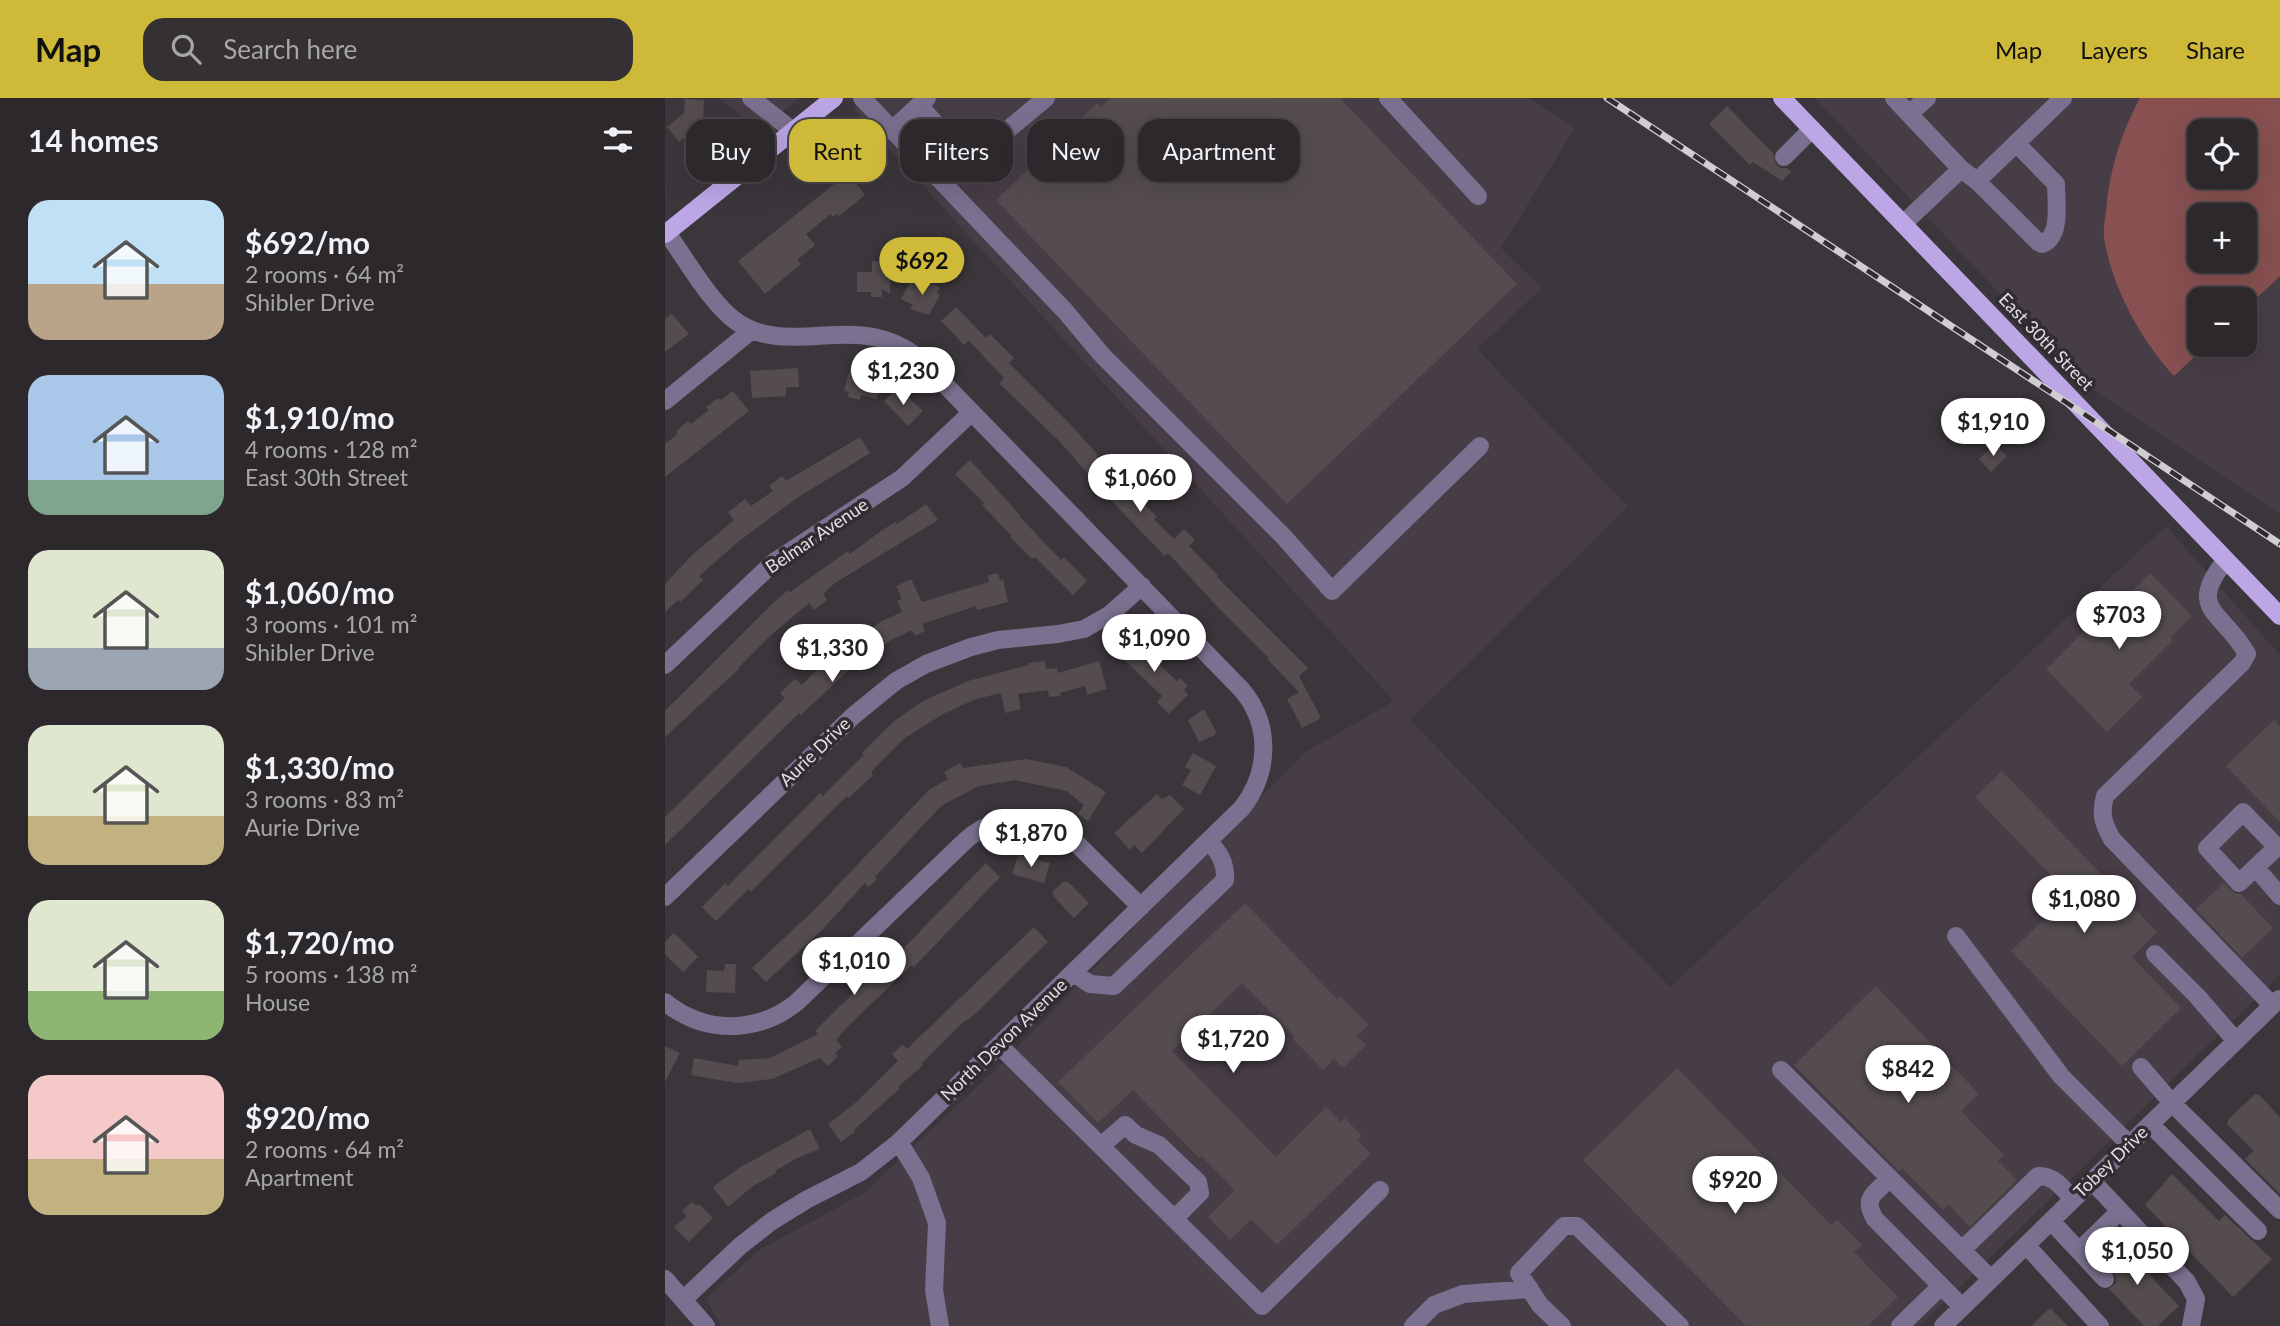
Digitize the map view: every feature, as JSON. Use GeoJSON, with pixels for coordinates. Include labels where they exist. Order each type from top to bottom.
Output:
{"type":"FeatureCollection","features":[{"type":"Feature","properties":{"kind":"main road"},"geometry":{"type":"LineString","coordinates":[[808,119],[834,98]]}},
{"type":"Feature","properties":{"kind":"main road","name":"East 30th Street"},"geometry":{"type":"LineString","coordinates":[[1782,98],[2280,616]]}},
{"type":"Feature","properties":{"kind":"main road"},"geometry":{"type":"LineString","coordinates":[[666,234],[789,134]]}},
{"type":"Feature","properties":{"kind":"street"},"geometry":{"type":"LineString","coordinates":[[751,98],[789,128]]}},
{"type":"Feature","properties":{"kind":"street"},"geometry":{"type":"LineString","coordinates":[[862,98],[1065,312],[1102,355],[1283,536],[1332,591],[1480,446]]}},
{"type":"Feature","properties":{"kind":"street"},"geometry":{"type":"LineString","coordinates":[[892,130],[923,102],[969,162],[1046,98]]}},
{"type":"Feature","properties":{"kind":"street"},"geometry":{"type":"LineString","coordinates":[[1388,98],[1478,196]]}},
{"type":"Feature","properties":{"kind":"street"},"geometry":{"type":"LineString","coordinates":[[1894,98],[1961,169],[2042,244],[2048,242],[2055,232],[2056,184],[2016,143]]}},
{"type":"Feature","properties":{"kind":"street"},"geometry":{"type":"LineString","coordinates":[[1909,114],[1927,98]]}},
{"type":"Feature","properties":{"kind":"street"},"geometry":{"type":"LineString","coordinates":[[1977,181],[2063,98]]}},
{"type":"Feature","properties":{"kind":"street"},"geometry":{"type":"LineString","coordinates":[[1784,157],[1812,129]]}},
{"type":"Feature","properties":{"kind":"street"},"geometry":{"type":"LineString","coordinates":[[1903,224],[1961,169]]}},
{"type":"Feature","properties":{"kind":"street"},"geometry":{"type":"LineString","coordinates":[[666,234],[721,307],[733,319],[752,330],[772,336],[869,336],[896,343],[925,363],[1142,586]]}},
{"type":"Feature","properties":{"kind":"street"},"geometry":{"type":"LineString","coordinates":[[665,401],[752,330]]}},
{"type":"Feature","properties":{"kind":"street","name":"Belmar Avenue"},"geometry":{"type":"LineString","coordinates":[[665,665],[774,562],[902,478],[972,412]]}},
{"type":"Feature","properties":{"kind":"street"},"geometry":{"type":"LineString","coordinates":[[2226,560],[2212,577],[2207,589],[2209,604],[2217,617],[2237,637],[2247,654],[2242,663],[2105,796],[2101,810],[2102,821],[2112,839],[2276,1001]]}},
{"type":"Feature","properties":{"kind":"street","name":"North Devon Avenue"},"geometry":{"type":"LineString","coordinates":[[684,1299],[740,1246],[772,1221],[855,1175],[899,1142],[1209,841],[1242,808],[1257,785],[1264,759],[1262,732],[1254,707],[1142,586]]}},
{"type":"Feature","properties":{"kind":"street","name":"Aurie Drive"},"geometry":{"type":"LineString","coordinates":[[665,897],[853,716],[896,681],[926,664],[971,647],[998,640],[1084,629],[1109,615],[1142,586]]}},
{"type":"Feature","properties":{"kind":"street"},"geometry":{"type":"LineString","coordinates":[[665,1002],[692,1019],[719,1026],[754,1024],[780,1014],[796,1003],[966,840],[977,831],[999,822],[1032,821],[1059,829],[1070,836],[1140,907]]}},
{"type":"Feature","properties":{"kind":"street"},"geometry":{"type":"LineString","coordinates":[[1074,973],[1090,984],[1114,986],[1225,880],[1226,867],[1219,852],[1209,841]]}},
{"type":"Feature","properties":{"kind":"street"},"geometry":{"type":"LineString","coordinates":[[2256,868],[2280,895]]}},
{"type":"Feature","properties":{"kind":"street"},"geometry":{"type":"LineString","coordinates":[[1956,936],[2061,1076],[2129,1144]]}},
{"type":"Feature","properties":{"kind":"street"},"geometry":{"type":"LineString","coordinates":[[2155,954],[2197,996],[2236,1041]]}},
{"type":"Feature","properties":{"kind":"street","name":"Tobey Drive"},"geometry":{"type":"LineString","coordinates":[[1943,1326],[2276,1001]]}},
{"type":"Feature","properties":{"kind":"street"},"geometry":{"type":"LineString","coordinates":[[999,1045],[1262,1306],[1380,1190]]}},
{"type":"Feature","properties":{"kind":"street"},"geometry":{"type":"LineString","coordinates":[[2141,1067],[2172,1103],[2280,1210]]}},
{"type":"Feature","properties":{"kind":"street"},"geometry":{"type":"LineString","coordinates":[[1781,1070],[1991,1279]]}},
{"type":"Feature","properties":{"kind":"street"},"geometry":{"type":"LineString","coordinates":[[2150,1124],[2257,1231]]}},
{"type":"Feature","properties":{"kind":"street"},"geometry":{"type":"LineString","coordinates":[[1101,1146],[1125,1125],[1136,1135],[1159,1145],[1198,1182],[1200,1193],[1174,1219]]}},
{"type":"Feature","properties":{"kind":"street"},"geometry":{"type":"LineString","coordinates":[[899,1142],[921,1178],[937,1223],[934,1290],[940,1326]]}},
{"type":"Feature","properties":{"kind":"street"},"geometry":{"type":"LineString","coordinates":[[1962,1250],[2038,1176],[2047,1176],[2058,1183],[2073,1199]]}},
{"type":"Feature","properties":{"kind":"street"},"geometry":{"type":"LineString","coordinates":[[1890,1178],[1870,1198],[1869,1208],[1875,1219],[1962,1307]]}},
{"type":"Feature","properties":{"kind":"street"},"geometry":{"type":"LineString","coordinates":[[2092,1181],[2187,1282],[2196,1299],[2190,1326]]}},
{"type":"Feature","properties":{"kind":"street"},"geometry":{"type":"LineString","coordinates":[[2079,1251],[2120,1211]]}},
{"type":"Feature","properties":{"kind":"street"},"geometry":{"type":"LineString","coordinates":[[2051,1221],[2105,1279]]}},
{"type":"Feature","properties":{"kind":"street"},"geometry":{"type":"LineString","coordinates":[[1562,1326],[1540,1305],[1519,1273],[1564,1226],[1577,1226],[1680,1326]]}},
{"type":"Feature","properties":{"kind":"street"},"geometry":{"type":"LineString","coordinates":[[2026,1245],[2100,1326]]}},
{"type":"Feature","properties":{"kind":"street"},"geometry":{"type":"LineString","coordinates":[[665,1279],[706,1326]]}},
{"type":"Feature","properties":{"kind":"street"},"geometry":{"type":"LineString","coordinates":[[1900,1326],[1941,1286]]}},
{"type":"Feature","properties":{"kind":"street"},"geometry":{"type":"LineString","coordinates":[[1413,1326],[1434,1305],[1463,1294],[1530,1289]]}},
{"type":"Feature","properties":{"kind":"shaded area"},"geometry":{"type":"Polygon","coordinates":[[[720,98],[799,98],[773,119],[744,119],[720,98]]]}},
{"type":"Feature","properties":{"kind":"shaded area"},"geometry":{"type":"Polygon","coordinates":[[[865,98],[1529,98],[1575,128],[1501,248],[1542,288],[1477,349],[1628,507],[1410,720],[1670,987],[2166,526],[2280,655],[2280,975],[1920,1326],[721,1326],[706,1299],[759,1250],[864,1193],[997,1068],[1305,752],[1394,701],[920,182],[1013,182],[1013,119],[900,119],[900,160],[886,145],[886,119],[862,119],[853,109],[865,98]]]}},
{"type":"Feature","properties":{"kind":"shaded area"},"geometry":{"type":"Polygon","coordinates":[[[1815,98],[2280,98],[2280,514],[2086,385],[1815,98]]]}},
{"type":"Feature","properties":{"kind":"shaded area"},"geometry":{"type":"Polygon","coordinates":[[[2140,98],[2280,98],[2280,276],[2257,298],[2257,287],[2187,287],[2187,357],[2194,357],[2174,376],[2150,346],[2129,312],[2114,275],[2104,238],[2113,167],[2140,98]]]}},
{"type":"Feature","properties":{"kind":"building"},"geometry":{"type":"Polygon","coordinates":[[[1110,98],[1340,98],[1517,284],[1287,504],[996,200],[1027,170],[1027,182],[1124,182],[1124,119],[1080,119],[1097,103],[1101,107],[1110,98]]]}},
{"type":"Feature","properties":{"kind":"building"},"geometry":{"type":"Polygon","coordinates":[[[685,99],[704,100],[703,119],[686,119],[686,136],[679,142],[667,127],[684,113],[685,99]]]}},
{"type":"Feature","properties":{"kind":"building"},"geometry":{"type":"Polygon","coordinates":[[[1727,106],[1773,153],[1776,164],[1791,172],[1782,181],[1753,162],[1750,165],[1709,124],[1727,106]]]}},
{"type":"Feature","properties":{"kind":"building"},"geometry":{"type":"Polygon","coordinates":[[[837,182],[855,182],[865,195],[839,216],[837,214],[833,217],[831,214],[806,234],[815,245],[797,260],[801,264],[765,294],[738,261],[837,182]]]}},
{"type":"Feature","properties":{"kind":"building"},"geometry":{"type":"Polygon","coordinates":[[[872,261],[882,261],[882,272],[890,272],[890,294],[882,289],[882,297],[871,297],[871,292],[857,292],[857,272],[872,272],[872,261]]]}},
{"type":"Feature","properties":{"kind":"building"},"geometry":{"type":"Polygon","coordinates":[[[911,280],[925,287],[928,281],[940,287],[937,293],[940,295],[929,315],[910,309],[913,305],[901,299],[911,280]]]}},
{"type":"Feature","properties":{"kind":"building"},"geometry":{"type":"Polygon","coordinates":[[[956,307],[986,338],[990,334],[1014,358],[1009,363],[1069,423],[1098,455],[1096,456],[1157,517],[1154,519],[1174,539],[1184,529],[1195,540],[1189,546],[1308,668],[1299,676],[1321,718],[1302,728],[1287,699],[1299,692],[1168,553],[1165,556],[1088,477],[1061,443],[999,383],[1004,378],[969,341],[964,345],[941,321],[956,307]]]}},
{"type":"Feature","properties":{"kind":"building"},"geometry":{"type":"Polygon","coordinates":[[[672,314],[689,334],[665,352],[665,319],[672,314]]]}},
{"type":"Feature","properties":{"kind":"building"},"geometry":{"type":"Polygon","coordinates":[[[859,365],[870,368],[869,373],[883,377],[877,399],[861,395],[860,400],[847,397],[849,392],[844,391],[850,368],[858,370],[859,365]]]}},
{"type":"Feature","properties":{"kind":"building"},"geometry":{"type":"Polygon","coordinates":[[[798,368],[799,387],[786,387],[786,396],[752,398],[750,371],[798,368]]]}},
{"type":"Feature","properties":{"kind":"building"},"geometry":{"type":"Polygon","coordinates":[[[898,388],[923,411],[908,426],[884,401],[898,388]]]}},
{"type":"Feature","properties":{"kind":"building"},"geometry":{"type":"Polygon","coordinates":[[[733,391],[749,411],[665,477],[665,444],[678,434],[676,431],[688,421],[691,424],[709,410],[706,407],[733,391]]]}},
{"type":"Feature","properties":{"kind":"building"},"geometry":{"type":"Polygon","coordinates":[[[860,437],[870,453],[797,498],[738,542],[699,576],[703,580],[665,612],[665,584],[692,555],[734,520],[728,512],[745,499],[751,506],[773,491],[769,486],[782,476],[786,481],[860,437]]]}},
{"type":"Feature","properties":{"kind":"building"},"geometry":{"type":"Polygon","coordinates":[[[1995,444],[2007,456],[1991,472],[1979,459],[1995,444]]]}},
{"type":"Feature","properties":{"kind":"building"},"geometry":{"type":"Polygon","coordinates":[[[970,460],[1061,560],[1064,557],[1087,581],[1073,595],[1035,557],[1032,559],[1010,537],[982,505],[984,503],[955,474],[970,460]]]}},
{"type":"Feature","properties":{"kind":"building"},"geometry":{"type":"Polygon","coordinates":[[[926,504],[938,520],[835,583],[823,594],[827,600],[814,610],[809,603],[771,635],[740,668],[665,737],[665,711],[773,603],[788,590],[790,592],[848,551],[850,554],[881,531],[895,522],[897,524],[926,504]]]}},
{"type":"Feature","properties":{"kind":"building"},"geometry":{"type":"Polygon","coordinates":[[[998,573],[1000,580],[1003,579],[1008,602],[977,610],[976,606],[922,624],[925,631],[915,636],[912,630],[891,640],[855,664],[801,715],[799,713],[665,845],[665,817],[785,698],[780,693],[795,679],[802,685],[846,645],[882,621],[902,612],[897,601],[902,599],[896,586],[911,579],[922,602],[989,582],[988,575],[998,573]]]}},
{"type":"Feature","properties":{"kind":"building"},"geometry":{"type":"Polygon","coordinates":[[[2150,573],[2192,616],[2170,638],[2173,640],[2129,684],[2142,697],[2107,732],[2046,669],[2125,591],[2129,594],[2150,573]]]}},
{"type":"Feature","properties":{"kind":"building"},"geometry":{"type":"Polygon","coordinates":[[[1132,635],[1166,671],[1177,681],[1180,678],[1188,686],[1184,690],[1188,695],[1169,714],[1157,702],[1162,696],[1115,651],[1132,635]]]}},
{"type":"Feature","properties":{"kind":"building"},"geometry":{"type":"Polygon","coordinates":[[[1045,661],[1046,669],[1057,668],[1058,673],[1099,661],[1107,689],[1087,695],[1085,686],[1060,693],[1061,696],[1049,697],[1048,690],[1018,694],[1021,709],[1005,713],[1001,693],[976,699],[943,714],[905,738],[871,772],[873,775],[849,798],[847,796],[751,892],[749,889],[716,921],[702,907],[725,883],[728,886],[820,793],[823,796],[893,722],[908,711],[925,700],[968,681],[1028,663],[1045,661]]]}},
{"type":"Feature","properties":{"kind":"building"},"geometry":{"type":"Polygon","coordinates":[[[1204,709],[1217,734],[1199,742],[1188,720],[1204,709]]]}},
{"type":"Feature","properties":{"kind":"building"},"geometry":{"type":"Polygon","coordinates":[[[2274,720],[2280,726],[2280,822],[2226,766],[2274,720]]]}},
{"type":"Feature","properties":{"kind":"building"},"geometry":{"type":"Polygon","coordinates":[[[1193,753],[1216,766],[1200,795],[1182,785],[1191,770],[1185,767],[1193,753]]]}},
{"type":"Feature","properties":{"kind":"building"},"geometry":{"type":"Polygon","coordinates":[[[1026,759],[1066,767],[1106,792],[1088,821],[1078,814],[1084,805],[1066,791],[1015,780],[979,786],[941,806],[875,877],[877,879],[869,887],[865,883],[823,929],[766,982],[752,968],[814,910],[929,790],[948,779],[944,772],[960,763],[963,768],[1026,759]]]}},
{"type":"Feature","properties":{"kind":"building"},"geometry":{"type":"Polygon","coordinates":[[[2002,771],[2157,932],[2132,957],[2181,1008],[2122,1066],[2011,951],[2070,895],[1975,797],[2002,771]]]}},
{"type":"Feature","properties":{"kind":"building"},"geometry":{"type":"Polygon","coordinates":[[[1157,794],[1162,799],[1170,795],[1184,809],[1142,853],[1134,845],[1130,850],[1114,833],[1157,794]]]}},
{"type":"Feature","properties":{"kind":"building"},"geometry":{"type":"Polygon","coordinates":[[[1018,855],[1050,863],[1044,883],[1012,874],[1018,855]]]}},
{"type":"Feature","properties":{"kind":"building"},"geometry":{"type":"Polygon","coordinates":[[[986,863],[1000,877],[914,967],[912,965],[847,1027],[836,1040],[842,1047],[835,1053],[838,1056],[828,1066],[820,1058],[772,1079],[736,1083],[691,1075],[694,1058],[739,1066],[738,1060],[770,1058],[818,1034],[815,1031],[896,953],[897,955],[986,863]]]}},
{"type":"Feature","properties":{"kind":"building"},"geometry":{"type":"Polygon","coordinates":[[[1063,882],[1068,882],[1089,903],[1074,918],[1053,896],[1053,891],[1063,882]]]}},
{"type":"Feature","properties":{"kind":"building"},"geometry":{"type":"Polygon","coordinates":[[[2224,883],[2235,894],[2241,894],[2273,928],[2242,958],[2196,909],[2224,883]]]}},
{"type":"Feature","properties":{"kind":"building"},"geometry":{"type":"Polygon","coordinates":[[[1245,903],[1337,999],[1340,996],[1369,1025],[1357,1036],[1366,1045],[1343,1068],[1334,1059],[1323,1070],[1242,983],[1172,1051],[1276,1157],[1326,1107],[1341,1122],[1345,1118],[1362,1136],[1357,1140],[1371,1154],[1277,1245],[1251,1219],[1230,1240],[1208,1217],[1235,1190],[1201,1156],[1199,1158],[1133,1090],[1098,1123],[1058,1082],[1245,903]]]}},
{"type":"Feature","properties":{"kind":"building"},"geometry":{"type":"Polygon","coordinates":[[[1034,927],[1048,942],[975,1014],[961,1024],[921,1064],[923,1065],[898,1087],[900,1088],[854,1130],[855,1132],[841,1142],[828,1124],[853,1105],[898,1061],[892,1054],[903,1044],[907,1049],[1034,927]]]}},
{"type":"Feature","properties":{"kind":"building"},"geometry":{"type":"Polygon","coordinates":[[[674,933],[698,957],[683,972],[665,954],[665,942],[674,933]]]}},
{"type":"Feature","properties":{"kind":"building"},"geometry":{"type":"Polygon","coordinates":[[[725,964],[736,964],[735,993],[706,992],[707,970],[724,971],[725,964]]]}},
{"type":"Feature","properties":{"kind":"building"},"geometry":{"type":"Polygon","coordinates":[[[1876,986],[1979,1094],[1961,1111],[2004,1155],[1998,1161],[2017,1180],[1970,1227],[1949,1205],[1943,1210],[1902,1168],[1899,1171],[1794,1065],[1876,986]]]}},
{"type":"Feature","properties":{"kind":"building"},"geometry":{"type":"Polygon","coordinates":[[[665,1046],[680,1053],[665,1082],[665,1046]]]}},
{"type":"Feature","properties":{"kind":"building"},"geometry":{"type":"Polygon","coordinates":[[[1677,1068],[1831,1225],[1837,1219],[1862,1245],[1854,1252],[1898,1297],[1868,1326],[1746,1326],[1583,1160],[1677,1068]]]}},
{"type":"Feature","properties":{"kind":"building"},"geometry":{"type":"Polygon","coordinates":[[[2258,1094],[2280,1117],[2280,1194],[2245,1159],[2254,1151],[2227,1124],[2228,1120],[2258,1094]]]}},
{"type":"Feature","properties":{"kind":"building"},"geometry":{"type":"Polygon","coordinates":[[[810,1129],[820,1149],[775,1171],[776,1173],[753,1186],[728,1207],[713,1187],[739,1168],[810,1129]]]}},
{"type":"Feature","properties":{"kind":"building"},"geometry":{"type":"Polygon","coordinates":[[[2172,1174],[2219,1221],[2225,1215],[2272,1259],[2233,1297],[2145,1205],[2172,1174]]]}},
{"type":"Feature","properties":{"kind":"building"},"geometry":{"type":"Polygon","coordinates":[[[692,1202],[697,1206],[699,1204],[713,1218],[689,1242],[674,1227],[687,1216],[682,1211],[692,1202]]]}},
{"type":"Feature","properties":{"kind":"building"},"geometry":{"type":"Polygon","coordinates":[[[2114,1238],[2179,1306],[2158,1326],[2144,1326],[2109,1289],[2116,1283],[2116,1276],[2097,1254],[2114,1238]]]}},
{"type":"Feature","properties":{"kind":"building"},"geometry":{"type":"Polygon","coordinates":[[[2050,1308],[2068,1326],[2031,1326],[2050,1308]]]}},
{"type":"Feature","properties":{"kind":"railway"},"geometry":{"type":"LineString","coordinates":[[1607,98],[2280,544]]}}]}
